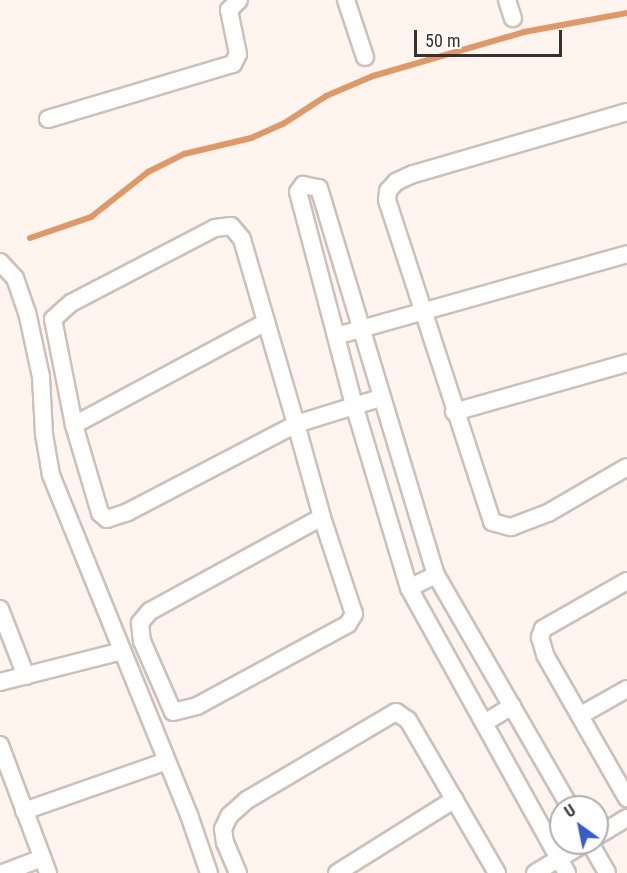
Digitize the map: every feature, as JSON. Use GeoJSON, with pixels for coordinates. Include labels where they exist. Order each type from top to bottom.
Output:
{"type":"FeatureCollection","features":[{"type":"Feature","properties":{"kind":"street"},"geometry":{"type":"LineString","coordinates":[[48,119],[233,64],[238,54],[229,10],[239,0]]}},
{"type":"Feature","properties":{"kind":"street"},"geometry":{"type":"LineString","coordinates":[[346,0],[365,57]]}},
{"type":"Feature","properties":{"kind":"street"},"geometry":{"type":"LineString","coordinates":[[507,0],[513,18]]}},
{"type":"Feature","properties":{"kind":"street"},"geometry":{"type":"LineString","coordinates":[[627,112],[396,182],[388,191],[387,200],[483,502],[492,522],[501,527],[511,527],[548,513],[627,467]]}},
{"type":"Feature","properties":{"kind":"street"},"geometry":{"type":"LineString","coordinates":[[563,795],[436,575],[380,398],[319,188],[303,185],[298,192],[354,405],[410,588],[563,866]]}},
{"type":"Feature","properties":{"kind":"street"},"geometry":{"type":"LineString","coordinates":[[322,517],[150,610],[140,623],[142,641],[173,712],[197,706],[352,619],[354,606],[322,517],[296,424],[242,239],[231,226],[215,228],[71,303],[52,325],[74,425],[100,513],[107,519],[128,512],[296,424],[380,398]]}},
{"type":"Feature","properties":{"kind":"street"},"geometry":{"type":"LineString","coordinates":[[336,336],[627,254]]}},
{"type":"Feature","properties":{"kind":"street"},"geometry":{"type":"LineString","coordinates":[[2,263],[15,278],[41,377],[44,434],[51,475],[167,761],[209,873]]}},
{"type":"Feature","properties":{"kind":"street"},"geometry":{"type":"LineString","coordinates":[[74,425],[266,322]]}},
{"type":"Feature","properties":{"kind":"street"},"geometry":{"type":"LineString","coordinates":[[454,412],[627,363]]}},
{"type":"Feature","properties":{"kind":"street"},"geometry":{"type":"LineString","coordinates":[[410,588],[436,575]]}},
{"type":"Feature","properties":{"kind":"street"},"geometry":{"type":"LineString","coordinates":[[627,580],[543,629],[540,637],[545,656],[627,798]]}},
{"type":"Feature","properties":{"kind":"street"},"geometry":{"type":"LineString","coordinates":[[0,609],[26,676]]}},
{"type":"Feature","properties":{"kind":"street"},"geometry":{"type":"LineString","coordinates":[[0,682],[122,651]]}},
{"type":"Feature","properties":{"kind":"street"},"geometry":{"type":"LineString","coordinates":[[581,715],[627,689]]}},
{"type":"Feature","properties":{"kind":"street"},"geometry":{"type":"LineString","coordinates":[[484,723],[512,706]]}},
{"type":"Feature","properties":{"kind":"street"},"geometry":{"type":"LineString","coordinates":[[238,873],[225,843],[223,829],[229,816],[247,800],[396,712],[408,720],[497,873]]}},
{"type":"Feature","properties":{"kind":"street"},"geometry":{"type":"LineString","coordinates":[[0,746],[45,865],[3,873]]}},
{"type":"Feature","properties":{"kind":"street"},"geometry":{"type":"LineString","coordinates":[[24,811],[167,761]]}},
{"type":"Feature","properties":{"kind":"street"},"geometry":{"type":"LineString","coordinates":[[337,873],[455,799]]}},
{"type":"Feature","properties":{"kind":"street"},"geometry":{"type":"LineString","coordinates":[[609,829],[627,818]]}},
{"type":"Feature","properties":{"kind":"street"},"geometry":{"type":"LineString","coordinates":[[535,873],[563,866],[574,855]]}},
{"type":"Feature","properties":{"kind":"street"},"geometry":{"type":"LineString","coordinates":[[597,855],[607,873]]}},
{"type":"Feature","properties":{"kind":"waterway"},"geometry":{"type":"LineString","coordinates":[[30,238],[91,217],[148,172],[184,154],[251,138],[283,124],[326,96],[373,76],[524,32],[627,13]]}}]}
